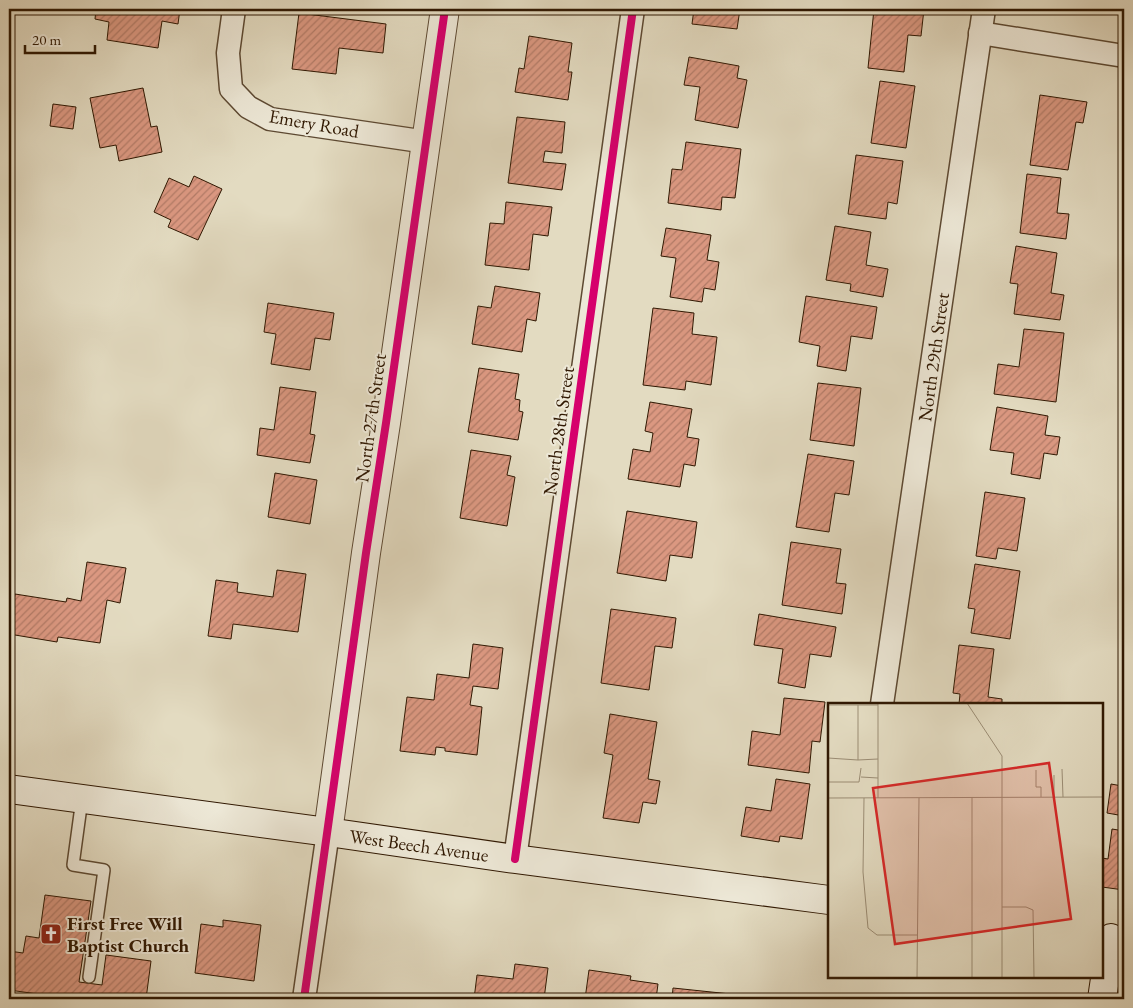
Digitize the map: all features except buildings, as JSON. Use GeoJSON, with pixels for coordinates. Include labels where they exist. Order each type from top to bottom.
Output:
{"type":"FeatureCollection","features":[{"type":"Feature","properties":{"kind":"main road","name":"North 27th Street"},"geometry":{"type":"LineString","coordinates":[[328,832],[366,553],[445,9]]}},
{"type":"Feature","properties":{"kind":"main road","name":"West Beech Avenue"},"geometry":{"type":"LineString","coordinates":[[9,790],[828,900]]}},
{"type":"Feature","properties":{"kind":"main road"},"geometry":{"type":"LineString","coordinates":[[1102,999],[1112,938]]}},
{"type":"Feature","properties":{"kind":"street","name":"Emery Road"},"geometry":{"type":"LineString","coordinates":[[234,9],[228,53],[231,89],[248,107],[270,119],[427,142]]}},
{"type":"Feature","properties":{"kind":"street","name":"North 28th Street"},"geometry":{"type":"LineString","coordinates":[[515,859],[633,9]]}},
{"type":"Feature","properties":{"kind":"street","name":"North 29th Street"},"geometry":{"type":"LineString","coordinates":[[882,703],[984,9]]}},
{"type":"Feature","properties":{"kind":"street"},"geometry":{"type":"LineString","coordinates":[[980,33],[1124,56]]}},
{"type":"Feature","properties":{"kind":"street"},"geometry":{"type":"LineString","coordinates":[[304,999],[328,832]]}},
{"type":"Feature","properties":{"kind":"lane"},"geometry":{"type":"LineString","coordinates":[[82,799],[73,865],[104,870],[89,978]]}},
{"type":"Feature","properties":{"kind":"cycle path"},"geometry":{"type":"LineString","coordinates":[[304,999],[366,553],[445,9]]}},
{"type":"Feature","properties":{"kind":"cycle path"},"geometry":{"type":"LineString","coordinates":[[515,859],[633,9]]}},
{"type":"Feature","properties":{"kind":"place","name":"First Free Will Baptist Church"},"geometry":{"type":"Point","coordinates":[51,934]}}]}
